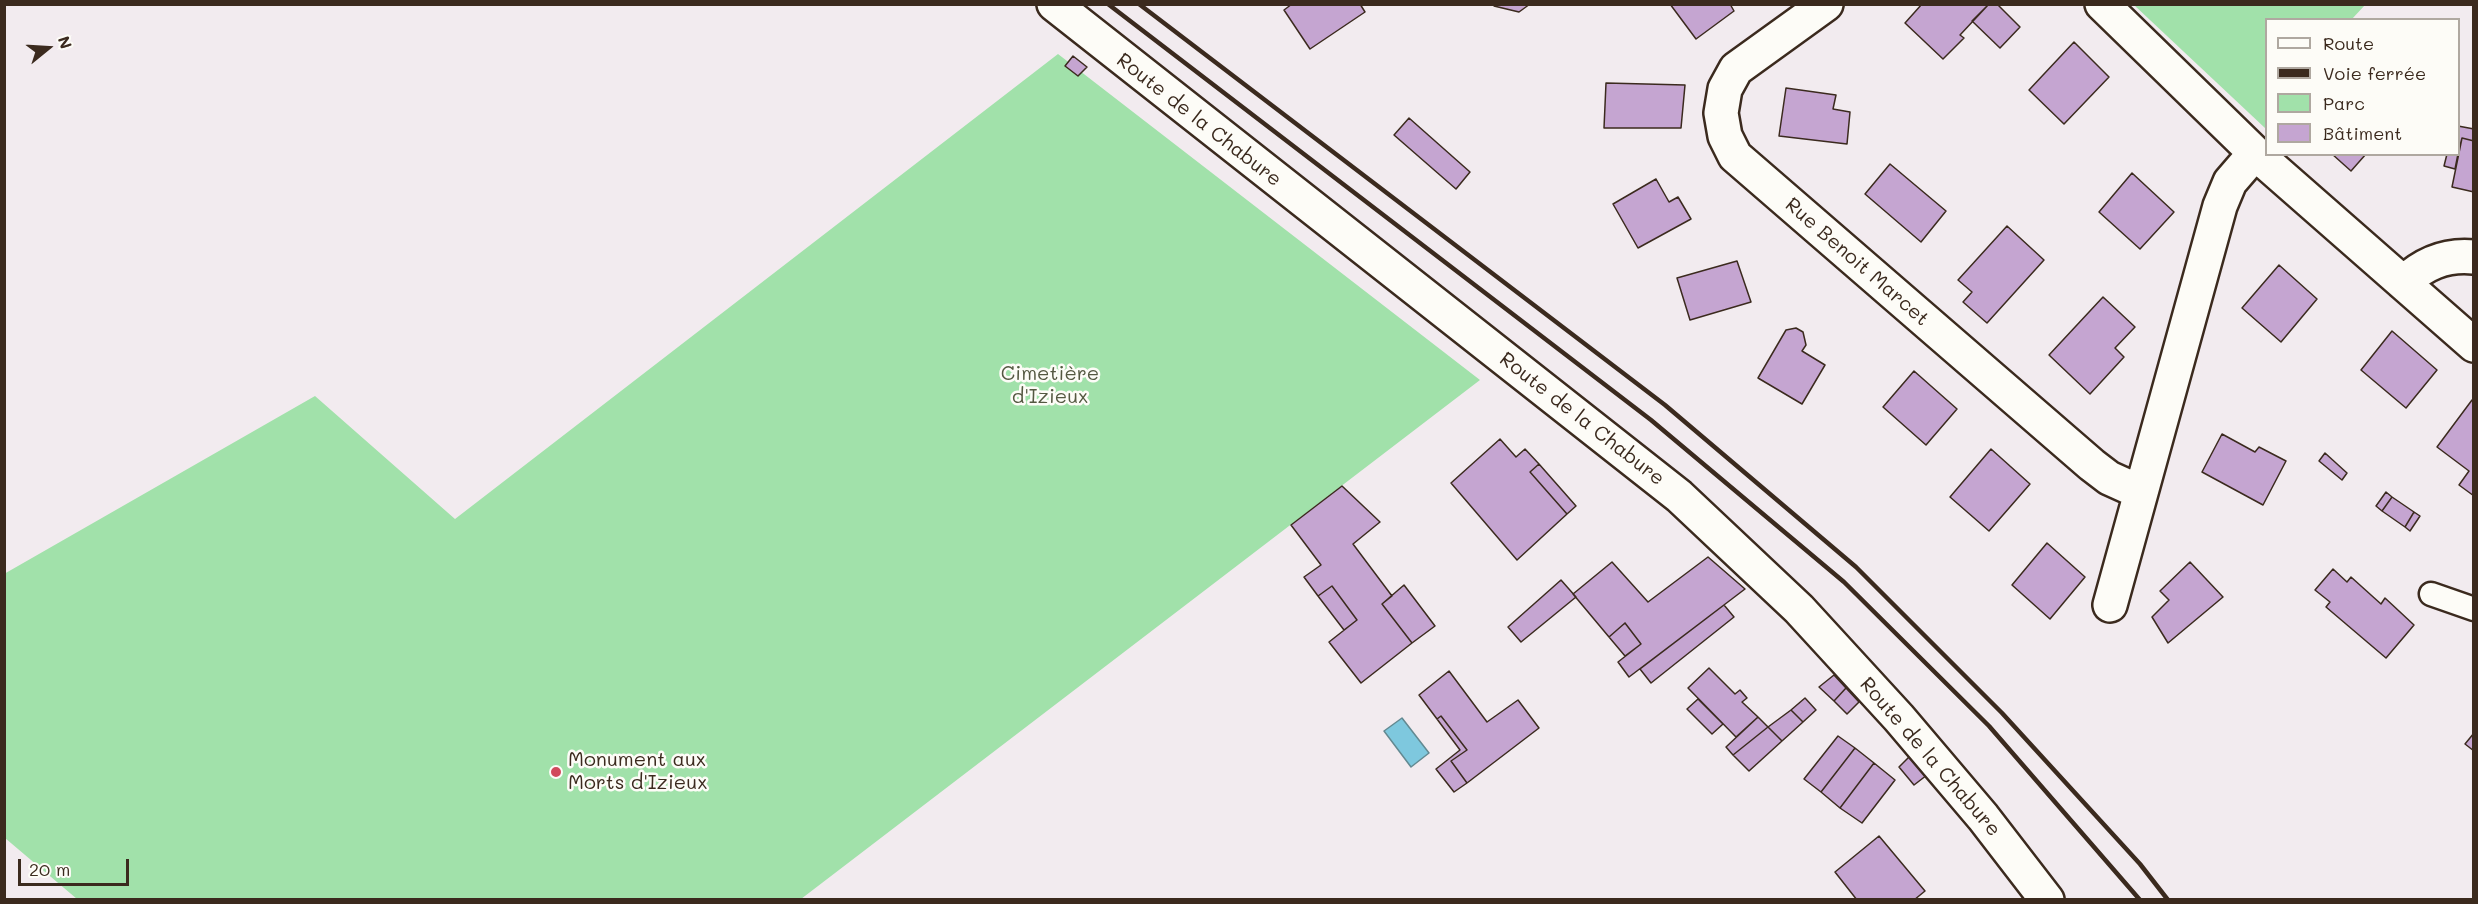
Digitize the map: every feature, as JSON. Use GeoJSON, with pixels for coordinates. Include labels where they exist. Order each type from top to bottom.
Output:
{"type":"FeatureCollection","features":[{"type":"Feature","properties":{"kind":"street","name":"Route de la Chabure"},"geometry":{"type":"LineString","coordinates":[[1054,4],[1084,30],[1679,496],[1799,609],[1891,709],[1983,817],[2047,900]]}},
{"type":"Feature","properties":{"kind":"street","name":"Rue Benoit Marcet"},"geometry":{"type":"LineString","coordinates":[[1826,4],[1736,69],[1725,89],[1721,113],[1725,136],[1735,156],[2092,465],[2109,478],[2140,492]]}},
{"type":"Feature","properties":{"kind":"street"},"geometry":{"type":"LineString","coordinates":[[2102,4],[2255,153],[2474,345]]}},
{"type":"Feature","properties":{"kind":"street"},"geometry":{"type":"LineString","coordinates":[[2110,605],[2220,206],[2230,182],[2255,153]]}},
{"type":"Feature","properties":{"kind":"street"},"geometry":{"type":"LineString","coordinates":[[2403,283],[2418,268],[2436,260],[2462,256],[2474,257]]}},
{"type":"Feature","properties":{"kind":"lane"},"geometry":{"type":"LineString","coordinates":[[2431,594],[2474,609]]}},
{"type":"Feature","properties":{"kind":"green space"},"geometry":{"type":"Polygon","coordinates":[[[2134,5],[2365,5],[2353,18],[2265,18],[2265,128],[2134,5]]]}},
{"type":"Feature","properties":{"kind":"green space","name":"Cimetière d'Izieux"},"geometry":{"type":"Polygon","coordinates":[[[1058,54],[1480,380],[801,899],[77,899],[5,838],[4,574],[315,396],[455,519],[1058,54]]]}},
{"type":"Feature","properties":{"kind":"water"},"geometry":{"type":"Polygon","coordinates":[[[1402,718],[1429,753],[1411,767],[1384,731],[1402,718]]]}},
{"type":"Feature","properties":{"kind":"building"},"geometry":{"type":"Polygon","coordinates":[[[1292,4],[1360,4],[1365,12],[1310,49],[1284,10],[1292,4]]]}},
{"type":"Feature","properties":{"kind":"building"},"geometry":{"type":"Polygon","coordinates":[[[1496,4],[1530,4],[1519,12],[1494,6],[1496,4]]]}},
{"type":"Feature","properties":{"kind":"building"},"geometry":{"type":"Polygon","coordinates":[[[1670,4],[1730,4],[1734,11],[1696,39],[1670,4]]]}},
{"type":"Feature","properties":{"kind":"building"},"geometry":{"type":"Polygon","coordinates":[[[1922,4],[1989,4],[1960,35],[1964,38],[1943,59],[1905,23],[1922,4]]]}},
{"type":"Feature","properties":{"kind":"building"},"geometry":{"type":"Polygon","coordinates":[[[1989,4],[1997,4],[2020,27],[2000,48],[1972,21],[1989,4]]]}},
{"type":"Feature","properties":{"kind":"building"},"geometry":{"type":"Polygon","coordinates":[[[2074,42],[2109,77],[2064,124],[2029,90],[2074,42]]]}},
{"type":"Feature","properties":{"kind":"building"},"geometry":{"type":"Polygon","coordinates":[[[1073,56],[1087,67],[1078,76],[1065,66],[1073,56]]]}},
{"type":"Feature","properties":{"kind":"building"},"geometry":{"type":"Polygon","coordinates":[[[1606,83],[1685,85],[1681,128],[1604,128],[1606,83]]]}},
{"type":"Feature","properties":{"kind":"building"},"geometry":{"type":"Polygon","coordinates":[[[1786,88],[1836,95],[1833,109],[1850,112],[1847,144],[1779,136],[1786,88]]]}},
{"type":"Feature","properties":{"kind":"building"},"geometry":{"type":"Polygon","coordinates":[[[1409,118],[1470,172],[1456,189],[1394,135],[1409,118]]]}},
{"type":"Feature","properties":{"kind":"building"},"geometry":{"type":"Polygon","coordinates":[[[2460,126],[2474,129],[2474,141],[2462,138],[2460,146],[2460,126]]]}},
{"type":"Feature","properties":{"kind":"building"},"geometry":{"type":"Polygon","coordinates":[[[2462,138],[2474,141],[2474,192],[2452,187],[2462,138]]]}},
{"type":"Feature","properties":{"kind":"building"},"geometry":{"type":"Polygon","coordinates":[[[2334,156],[2364,156],[2351,171],[2334,156]]]}},
{"type":"Feature","properties":{"kind":"building"},"geometry":{"type":"Polygon","coordinates":[[[2446,156],[2458,156],[2455,169],[2444,166],[2446,156]]]}},
{"type":"Feature","properties":{"kind":"building"},"geometry":{"type":"Polygon","coordinates":[[[1890,164],[1946,211],[1921,242],[1865,194],[1890,164]]]}},
{"type":"Feature","properties":{"kind":"building"},"geometry":{"type":"Polygon","coordinates":[[[2132,173],[2174,212],[2140,249],[2099,212],[2132,173]]]}},
{"type":"Feature","properties":{"kind":"building"},"geometry":{"type":"Polygon","coordinates":[[[1656,179],[1669,202],[1678,197],[1691,219],[1638,248],[1613,204],[1656,179]]]}},
{"type":"Feature","properties":{"kind":"building"},"geometry":{"type":"Polygon","coordinates":[[[2007,226],[2044,260],[1987,323],[1963,302],[1972,292],[1958,280],[2007,226]]]}},
{"type":"Feature","properties":{"kind":"building"},"geometry":{"type":"Polygon","coordinates":[[[1737,261],[1751,302],[1690,320],[1677,278],[1737,261]]]}},
{"type":"Feature","properties":{"kind":"building"},"geometry":{"type":"Polygon","coordinates":[[[2279,265],[2317,299],[2281,342],[2242,308],[2279,265]]]}},
{"type":"Feature","properties":{"kind":"building"},"geometry":{"type":"Polygon","coordinates":[[[2103,297],[2135,327],[2115,348],[2124,357],[2090,394],[2049,355],[2103,297]]]}},
{"type":"Feature","properties":{"kind":"building"},"geometry":{"type":"Polygon","coordinates":[[[1796,328],[1803,332],[1806,345],[1802,351],[1825,365],[1802,404],[1758,378],[1786,330],[1796,328]]]}},
{"type":"Feature","properties":{"kind":"building"},"geometry":{"type":"Polygon","coordinates":[[[2392,331],[2437,370],[2406,408],[2361,370],[2392,331]]]}},
{"type":"Feature","properties":{"kind":"building"},"geometry":{"type":"Polygon","coordinates":[[[1914,371],[1957,409],[1926,445],[1883,407],[1914,371]]]}},
{"type":"Feature","properties":{"kind":"building"},"geometry":{"type":"Polygon","coordinates":[[[2472,400],[2474,401],[2474,496],[2459,485],[2469,471],[2437,447],[2472,400]]]}},
{"type":"Feature","properties":{"kind":"building"},"geometry":{"type":"Polygon","coordinates":[[[2222,434],[2255,452],[2259,447],[2286,461],[2263,505],[2202,472],[2222,434]]]}},
{"type":"Feature","properties":{"kind":"building"},"geometry":{"type":"Polygon","coordinates":[[[1500,439],[1516,457],[1525,449],[1539,464],[1530,472],[1567,514],[1517,560],[1451,483],[1500,439]]]}},
{"type":"Feature","properties":{"kind":"building"},"geometry":{"type":"Polygon","coordinates":[[[1991,449],[2030,484],[1989,531],[1950,497],[1991,449]]]}},
{"type":"Feature","properties":{"kind":"building"},"geometry":{"type":"Polygon","coordinates":[[[2325,453],[2347,473],[2342,480],[2319,461],[2325,453]]]}},
{"type":"Feature","properties":{"kind":"building"},"geometry":{"type":"Polygon","coordinates":[[[1539,464],[1576,506],[1567,514],[1530,472],[1539,464]]]}},
{"type":"Feature","properties":{"kind":"building"},"geometry":{"type":"Polygon","coordinates":[[[1342,486],[1380,522],[1353,544],[1392,596],[1382,604],[1412,643],[1361,683],[1329,642],[1357,620],[1332,586],[1318,596],[1304,577],[1321,565],[1291,525],[1342,486]]]}},
{"type":"Feature","properties":{"kind":"building"},"geometry":{"type":"Polygon","coordinates":[[[2386,492],[2392,497],[2382,511],[2376,506],[2386,492]]]}},
{"type":"Feature","properties":{"kind":"building"},"geometry":{"type":"Polygon","coordinates":[[[2392,497],[2414,512],[2405,527],[2382,511],[2392,497]]]}},
{"type":"Feature","properties":{"kind":"building"},"geometry":{"type":"Polygon","coordinates":[[[2414,512],[2420,516],[2410,531],[2405,527],[2414,512]]]}},
{"type":"Feature","properties":{"kind":"building"},"geometry":{"type":"Polygon","coordinates":[[[2047,543],[2085,577],[2050,619],[2012,585],[2047,543]]]}},
{"type":"Feature","properties":{"kind":"building"},"geometry":{"type":"Polygon","coordinates":[[[1708,557],[1745,589],[1629,677],[1618,662],[1641,644],[1625,623],[1609,637],[1573,594],[1612,562],[1648,602],[1708,557]]]}},
{"type":"Feature","properties":{"kind":"building"},"geometry":{"type":"Polygon","coordinates":[[[2190,562],[2223,597],[2168,643],[2152,617],[2169,600],[2160,591],[2190,562]]]}},
{"type":"Feature","properties":{"kind":"building"},"geometry":{"type":"Polygon","coordinates":[[[2333,569],[2347,582],[2351,577],[2381,604],[2385,598],[2414,625],[2386,658],[2326,607],[2330,602],[2315,590],[2333,569]]]}},
{"type":"Feature","properties":{"kind":"building"},"geometry":{"type":"Polygon","coordinates":[[[1561,580],[1576,597],[1521,642],[1508,627],[1561,580]]]}},
{"type":"Feature","properties":{"kind":"building"},"geometry":{"type":"Polygon","coordinates":[[[1404,585],[1435,626],[1412,643],[1382,604],[1404,585]]]}},
{"type":"Feature","properties":{"kind":"building"},"geometry":{"type":"Polygon","coordinates":[[[1332,586],[1357,620],[1344,630],[1318,596],[1332,586]]]}},
{"type":"Feature","properties":{"kind":"building"},"geometry":{"type":"Polygon","coordinates":[[[1724,605],[1734,617],[1651,683],[1640,669],[1724,605]]]}},
{"type":"Feature","properties":{"kind":"building"},"geometry":{"type":"Polygon","coordinates":[[[1625,623],[1641,644],[1625,656],[1609,637],[1625,623]]]}},
{"type":"Feature","properties":{"kind":"building"},"geometry":{"type":"Polygon","coordinates":[[[1709,668],[1735,694],[1740,690],[1747,698],[1742,702],[1758,717],[1736,737],[1688,688],[1709,668]]]}},
{"type":"Feature","properties":{"kind":"building"},"geometry":{"type":"Polygon","coordinates":[[[1449,671],[1487,722],[1518,700],[1539,728],[1467,783],[1451,761],[1467,750],[1441,716],[1437,719],[1419,695],[1449,671]]]}},
{"type":"Feature","properties":{"kind":"building"},"geometry":{"type":"Polygon","coordinates":[[[1834,675],[1846,688],[1834,701],[1819,687],[1834,675]]]}},
{"type":"Feature","properties":{"kind":"building"},"geometry":{"type":"Polygon","coordinates":[[[1846,688],[1859,702],[1847,714],[1834,701],[1846,688]]]}},
{"type":"Feature","properties":{"kind":"building"},"geometry":{"type":"Polygon","coordinates":[[[1805,698],[1816,710],[1803,722],[1791,710],[1805,698]]]}},
{"type":"Feature","properties":{"kind":"building"},"geometry":{"type":"Polygon","coordinates":[[[1698,699],[1723,724],[1712,734],[1687,709],[1698,699]]]}},
{"type":"Feature","properties":{"kind":"building"},"geometry":{"type":"Polygon","coordinates":[[[1791,710],[1803,722],[1782,741],[1768,727],[1791,710]]]}},
{"type":"Feature","properties":{"kind":"building"},"geometry":{"type":"Polygon","coordinates":[[[1441,716],[1467,750],[1451,761],[1467,783],[1454,792],[1436,769],[1460,750],[1437,719],[1441,716]]]}},
{"type":"Feature","properties":{"kind":"building"},"geometry":{"type":"Polygon","coordinates":[[[1758,717],[1768,727],[1733,755],[1726,747],[1758,717]]]}},
{"type":"Feature","properties":{"kind":"building"},"geometry":{"type":"Polygon","coordinates":[[[1768,727],[1782,741],[1749,771],[1733,755],[1768,727]]]}},
{"type":"Feature","properties":{"kind":"building"},"geometry":{"type":"Polygon","coordinates":[[[2474,733],[2474,751],[2465,744],[2474,733]]]}},
{"type":"Feature","properties":{"kind":"building"},"geometry":{"type":"Polygon","coordinates":[[[1838,736],[1855,748],[1821,792],[1804,779],[1838,736]]]}},
{"type":"Feature","properties":{"kind":"building"},"geometry":{"type":"Polygon","coordinates":[[[1855,748],[1874,763],[1840,808],[1821,792],[1855,748]]]}},
{"type":"Feature","properties":{"kind":"building"},"geometry":{"type":"Polygon","coordinates":[[[1911,755],[1927,775],[1914,785],[1899,767],[1911,755]]]}},
{"type":"Feature","properties":{"kind":"building"},"geometry":{"type":"Polygon","coordinates":[[[1874,763],[1895,780],[1862,823],[1840,808],[1874,763]]]}},
{"type":"Feature","properties":{"kind":"building"},"geometry":{"type":"Polygon","coordinates":[[[1879,836],[1925,891],[1914,900],[1857,900],[1835,872],[1879,836]]]}},
{"type":"Feature","properties":{"kind":"railway"},"geometry":{"type":"LineString","coordinates":[[1108,4],[1651,420],[1844,582],[1989,726],[2140,900]]}},
{"type":"Feature","properties":{"kind":"railway"},"geometry":{"type":"LineString","coordinates":[[1139,4],[1665,405],[1856,567],[2002,713],[2140,864],[2168,900]]}},
{"type":"Feature","properties":{"kind":"place","name":"Monument aux Morts d'Izieux"},"geometry":{"type":"Point","coordinates":[556,772]}}]}
